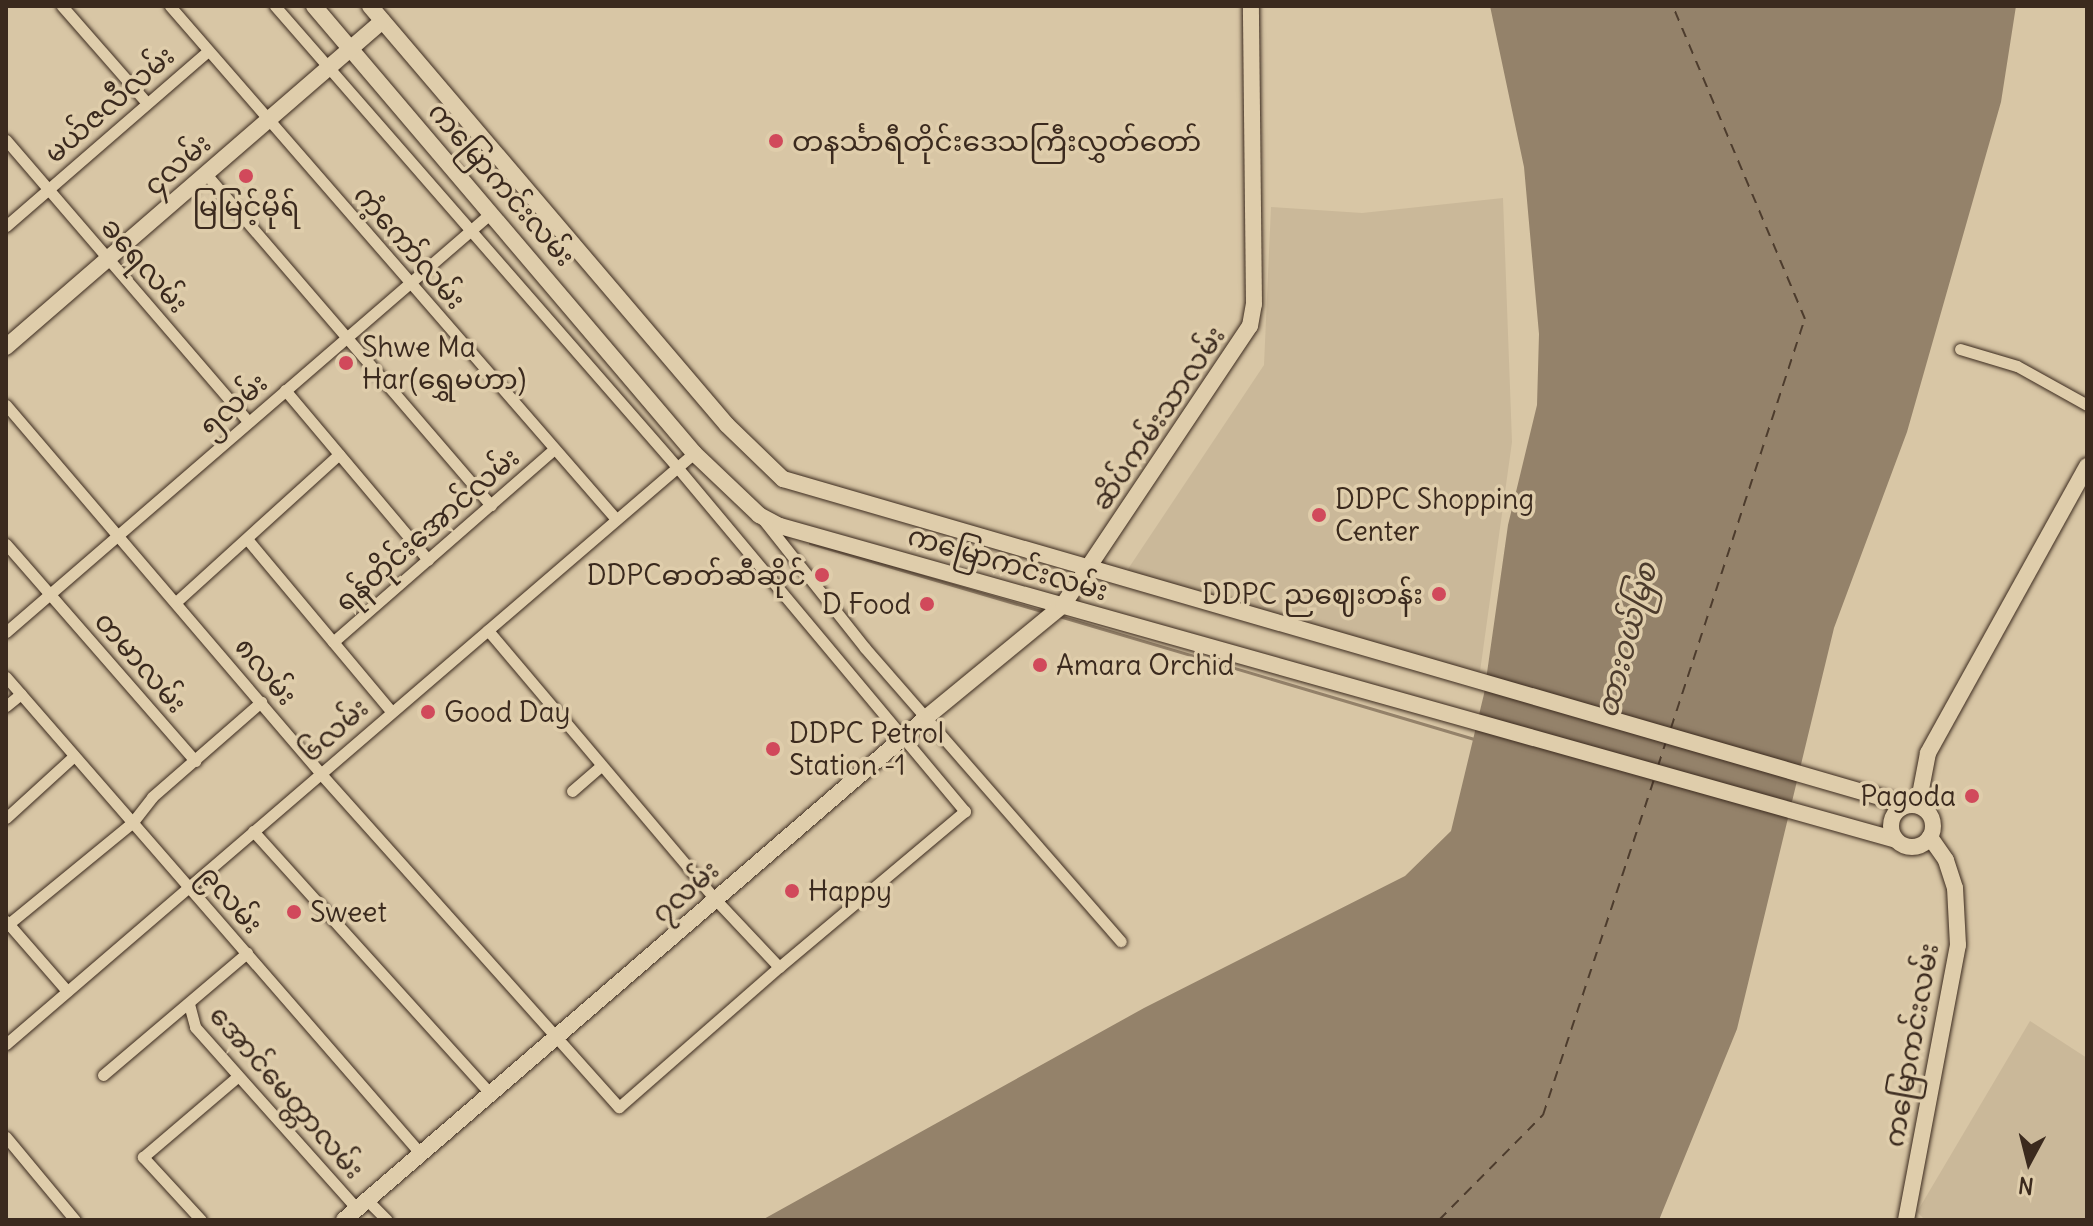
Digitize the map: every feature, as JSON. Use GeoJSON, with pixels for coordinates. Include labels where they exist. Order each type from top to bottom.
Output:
{"type":"FeatureCollection","features":[{"type":"Feature","properties":{"kind":"main road","name":"ကမြောကင်းလမ်း"},"geometry":{"type":"LineString","coordinates":[[314,6],[694,453],[759,515],[780,526],[1896,840]]}},
{"type":"Feature","properties":{"kind":"main road","name":"ကမြောကင်းလမ်း"},"geometry":{"type":"LineString","coordinates":[[370,6],[767,467],[800,487],[1912,805]]}},
{"type":"Feature","properties":{"kind":"main road","name":"ဆိပ်ကမ်းသာလမ်း"},"geometry":{"type":"LineString","coordinates":[[1063,605],[1250,326],[1254,304],[1251,6]]}},
{"type":"Feature","properties":{"kind":"main road","name":"၄လမ်း"},"geometry":{"type":"LineString","coordinates":[[6,347],[383,21]]}},
{"type":"Feature","properties":{"kind":"main road"},"geometry":{"type":"LineString","coordinates":[[1912,805],[1931,816],[1930,837],[1911,847],[1896,840],[1891,820],[1912,805],[1928,753],[2087,466]]}},
{"type":"Feature","properties":{"kind":"main road","name":"၇လမ်း"},"geometry":{"type":"LineString","coordinates":[[356,1210],[905,735],[1047,622],[1063,605]]}},
{"type":"Feature","properties":{"kind":"main road","name":"ကမြောကင်းလမ်း"},"geometry":{"type":"LineString","coordinates":[[1906,1220],[1958,945],[1955,888],[1946,860],[1930,837]]}},
{"type":"Feature","properties":{"kind":"street"},"geometry":{"type":"LineString","coordinates":[[62,6],[146,102]]}},
{"type":"Feature","properties":{"kind":"street","name":"ကံ့ကော်လမ်း"},"geometry":{"type":"LineString","coordinates":[[170,6],[552,451],[615,518]]}},
{"type":"Feature","properties":{"kind":"street"},"geometry":{"type":"LineString","coordinates":[[275,6],[677,467],[964,804],[962,817],[779,967],[715,899],[488,630]]}},
{"type":"Feature","properties":{"kind":"street","name":"မယ်ဇလီလမ်း"},"geometry":{"type":"LineString","coordinates":[[6,226],[208,51]]}},
{"type":"Feature","properties":{"kind":"street","name":"ခရေလမ်း"},"geometry":{"type":"LineString","coordinates":[[6,140],[248,421]]}},
{"type":"Feature","properties":{"kind":"street"},"geometry":{"type":"LineString","coordinates":[[206,174],[491,505]]}},
{"type":"Feature","properties":{"kind":"street","name":"၅လမ်း"},"geometry":{"type":"LineString","coordinates":[[6,632],[492,212]]}},
{"type":"Feature","properties":{"kind":"street"},"geometry":{"type":"LineString","coordinates":[[1960,349],[2017,366],[2087,405]]}},
{"type":"Feature","properties":{"kind":"street"},"geometry":{"type":"LineString","coordinates":[[285,390],[428,560]]}},
{"type":"Feature","properties":{"kind":"street","name":"၈လမ်း"},"geometry":{"type":"LineString","coordinates":[[6,405],[321,774],[554,1038],[619,1107],[779,967]]}},
{"type":"Feature","properties":{"kind":"street","name":"ရန်တိုင်းအောင်လမ်း"},"geometry":{"type":"LineString","coordinates":[[333,642],[552,451]]}},
{"type":"Feature","properties":{"kind":"street","name":"၆လမ်း"},"geometry":{"type":"LineString","coordinates":[[6,1044],[694,453]]}},
{"type":"Feature","properties":{"kind":"street"},"geometry":{"type":"LineString","coordinates":[[176,602],[339,454]]}},
{"type":"Feature","properties":{"kind":"street"},"geometry":{"type":"LineString","coordinates":[[759,515],[865,648],[928,716],[1121,941]]}},
{"type":"Feature","properties":{"kind":"street"},"geometry":{"type":"LineString","coordinates":[[247,539],[391,711]]}},
{"type":"Feature","properties":{"kind":"street","name":"တမာလမ်း"},"geometry":{"type":"LineString","coordinates":[[6,544],[195,761]]}},
{"type":"Feature","properties":{"kind":"street","name":"၉လမ်း"},"geometry":{"type":"LineString","coordinates":[[6,677],[420,1153]]}},
{"type":"Feature","properties":{"kind":"street"},"geometry":{"type":"LineString","coordinates":[[6,706],[21,694]]}},
{"type":"Feature","properties":{"kind":"street"},"geometry":{"type":"LineString","coordinates":[[67,991],[7,924],[132,823],[152,797],[261,702]]}},
{"type":"Feature","properties":{"kind":"street"},"geometry":{"type":"LineString","coordinates":[[6,818],[74,756]]}},
{"type":"Feature","properties":{"kind":"street"},"geometry":{"type":"LineString","coordinates":[[572,791],[601,766]]}},
{"type":"Feature","properties":{"kind":"street"},"geometry":{"type":"LineString","coordinates":[[253,831],[490,1093]]}},
{"type":"Feature","properties":{"kind":"street"},"geometry":{"type":"LineString","coordinates":[[103,1075],[247,953]]}},
{"type":"Feature","properties":{"kind":"street","name":"အောင်မေတ္တာလမ်း"},"geometry":{"type":"LineString","coordinates":[[189,1004],[195,1027],[356,1210],[387,1220]]}},
{"type":"Feature","properties":{"kind":"street"},"geometry":{"type":"LineString","coordinates":[[201,1220],[143,1157],[237,1077]]}},
{"type":"Feature","properties":{"kind":"street"},"geometry":{"type":"LineString","coordinates":[[6,1137],[75,1220]]}},
{"type":"Feature","properties":{"kind":"shaded area"},"geometry":{"type":"Polygon","coordinates":[[[1503,198],[1512,442],[1478,686],[1118,584],[1264,365],[1271,207],[1362,213],[1503,198]]]}},
{"type":"Feature","properties":{"kind":"shaded area"},"geometry":{"type":"Polygon","coordinates":[[[2030,1021],[2087,1058],[2087,1220],[1925,1220],[1917,1212],[2030,1021]]]}},
{"type":"Feature","properties":{"kind":"water","name":"ထားဝယ်မြစ"},"geometry":{"type":"Polygon","coordinates":[[[1490,6],[2016,6],[2001,102],[1907,432],[1834,628],[1737,1029],[1659,1220],[762,1220],[1144,1008],[1405,876],[1451,831],[1484,694],[1508,525],[1537,405],[1539,334],[1524,167],[1490,6]]]}},
{"type":"Feature","properties":{"kind":"waterway"},"geometry":{"type":"LineString","coordinates":[[810,543],[1044,612]]}},
{"type":"Feature","properties":{"kind":"waterway"},"geometry":{"type":"LineString","coordinates":[[1059,616],[1473,739]]}},
{"type":"Feature","properties":{"kind":"ferry route"},"geometry":{"type":"LineString","coordinates":[[1671,728],[1805,319],[1673,6]]}},
{"type":"Feature","properties":{"kind":"ferry route"},"geometry":{"type":"LineString","coordinates":[[1658,766],[1666,742]]}},
{"type":"Feature","properties":{"kind":"ferry route"},"geometry":{"type":"LineString","coordinates":[[1439,1220],[1543,1115],[1654,780]]}},
{"type":"Feature","properties":{"kind":"place","name":"တနင်္သာရီတိုင်းဒေသကြီးလွှတ်တော်"},"geometry":{"type":"Point","coordinates":[776,141]}},
{"type":"Feature","properties":{"kind":"place","name":"မြမြင့်မိုရ်"},"geometry":{"type":"Point","coordinates":[246,176]}},
{"type":"Feature","properties":{"kind":"place","name":"Shwe Ma Har(‌‌ရွှေမဟာ)"},"geometry":{"type":"Point","coordinates":[346,363]}},
{"type":"Feature","properties":{"kind":"place","name":"DDPC Shopping Center"},"geometry":{"type":"Point","coordinates":[1319,515]}},
{"type":"Feature","properties":{"kind":"place","name":"DDPCဓာတ်ဆီဆိုင်"},"geometry":{"type":"Point","coordinates":[822,575]}},
{"type":"Feature","properties":{"kind":"place","name":"DDPC ညဈေးတန်း"},"geometry":{"type":"Point","coordinates":[1439,594]}},
{"type":"Feature","properties":{"kind":"place","name":"D Food"},"geometry":{"type":"Point","coordinates":[927,604]}},
{"type":"Feature","properties":{"kind":"place","name":"Amara Orchid"},"geometry":{"type":"Point","coordinates":[1040,665]}},
{"type":"Feature","properties":{"kind":"place","name":"Good Day"},"geometry":{"type":"Point","coordinates":[428,712]}},
{"type":"Feature","properties":{"kind":"place","name":"DDPC Petrol Station -1"},"geometry":{"type":"Point","coordinates":[773,749]}},
{"type":"Feature","properties":{"kind":"place","name":"Pagoda"},"geometry":{"type":"Point","coordinates":[1972,796]}},
{"type":"Feature","properties":{"kind":"place","name":"Happy"},"geometry":{"type":"Point","coordinates":[792,891]}},
{"type":"Feature","properties":{"kind":"place","name":"Sweet"},"geometry":{"type":"Point","coordinates":[294,912]}}]}
